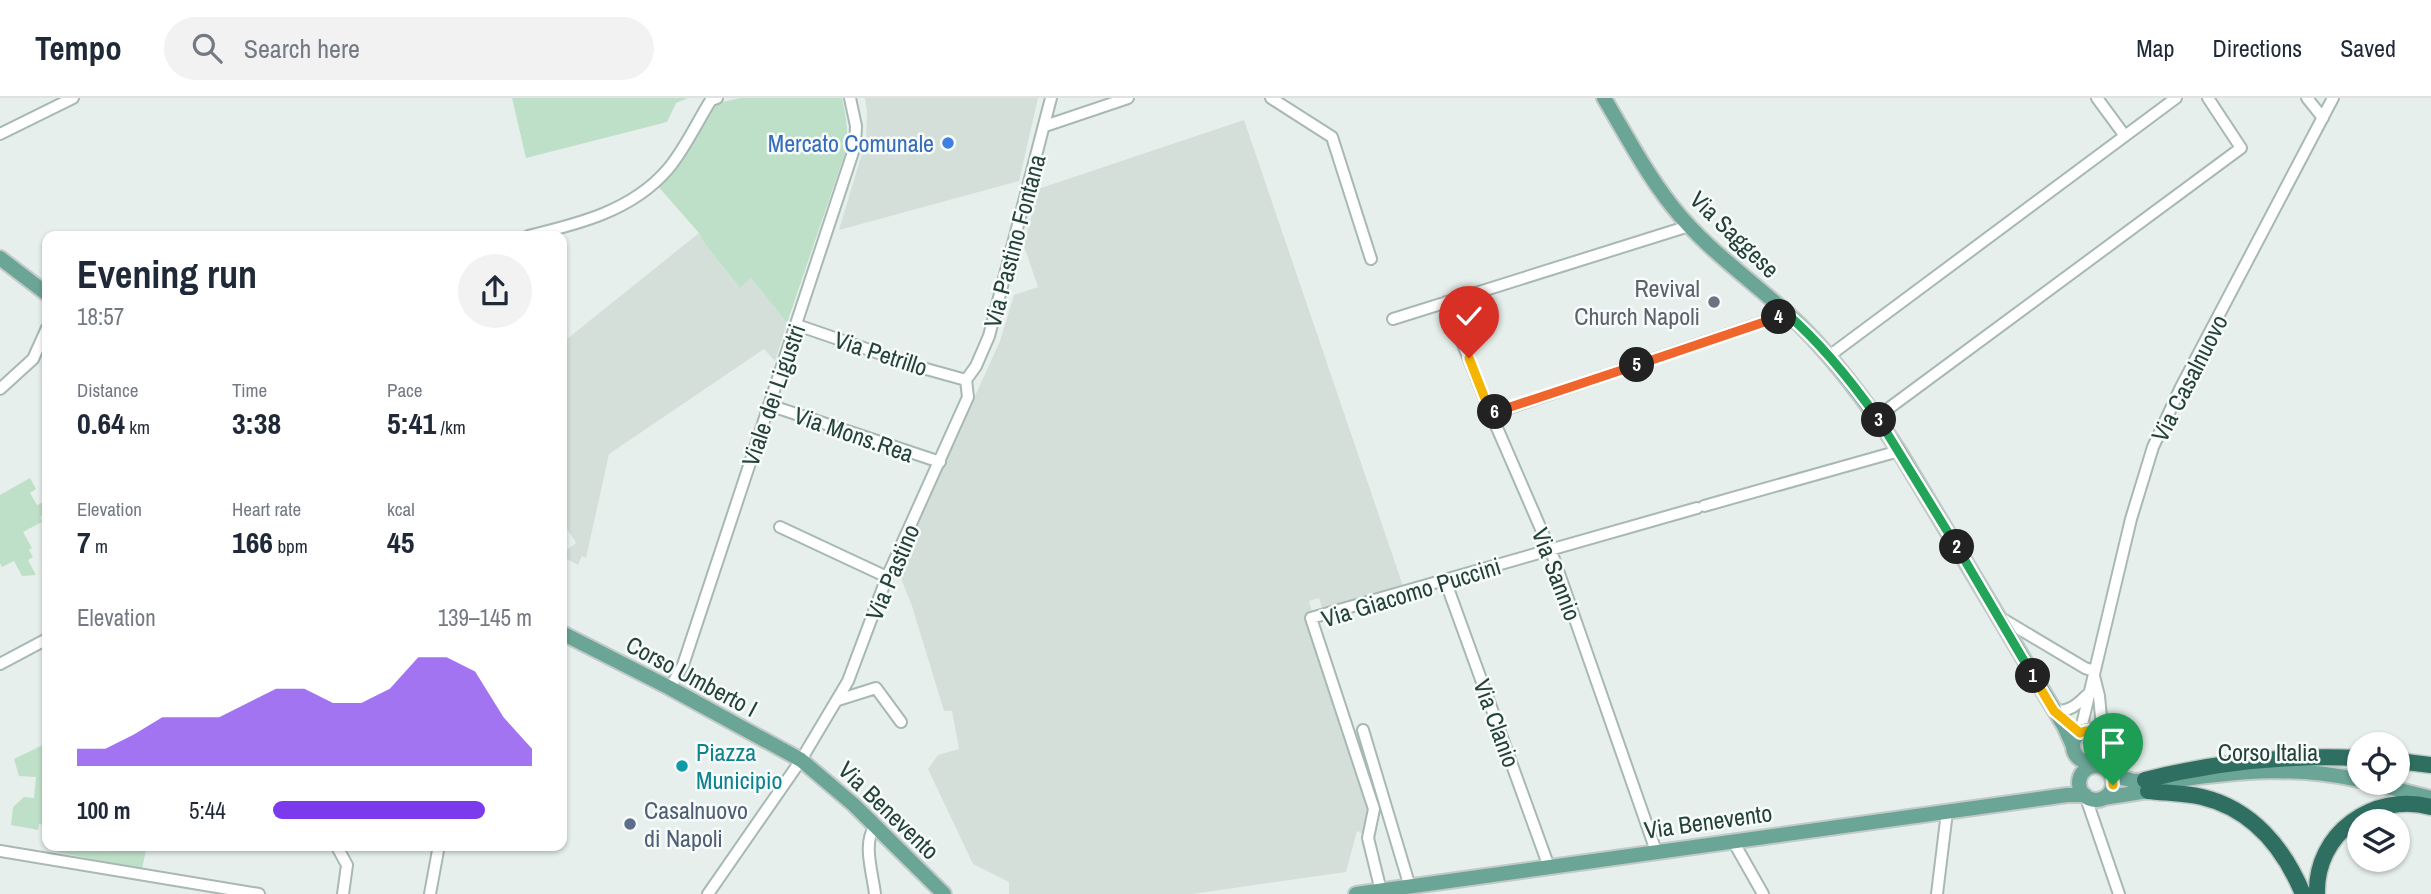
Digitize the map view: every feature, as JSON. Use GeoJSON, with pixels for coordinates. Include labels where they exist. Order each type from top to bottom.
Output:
{"type":"FeatureCollection","features":[{"type":"Feature","properties":{"kind":"highway"},"geometry":{"type":"LineString","coordinates":[[2147,785],[2182,771],[2301,757],[2347,758]]}},
{"type":"Feature","properties":{"kind":"highway"},"geometry":{"type":"LineString","coordinates":[[2410,762],[2431,765]]}},
{"type":"Feature","properties":{"kind":"highway"},"geometry":{"type":"LineString","coordinates":[[2147,785],[2202,797],[2230,808],[2248,820],[2271,838],[2292,869],[2303,894]]}},
{"type":"Feature","properties":{"kind":"highway"},"geometry":{"type":"LineString","coordinates":[[2317,894],[2321,865],[2328,849],[2350,822],[2363,813],[2394,804],[2409,803],[2431,807]]}},
{"type":"Feature","properties":{"kind":"main road","name":"Via Saggese"},"geometry":{"type":"LineString","coordinates":[[1604,98],[1645,167],[1689,226],[1787,314],[1829,356],[1877,417],[2076,744],[2091,794]]}},
{"type":"Feature","properties":{"kind":"main road"},"geometry":{"type":"LineString","coordinates":[[0,258],[42,290]]}},
{"type":"Feature","properties":{"kind":"main road","name":"Corso Umberto I"},"geometry":{"type":"LineString","coordinates":[[567,636],[801,760]]}},
{"type":"Feature","properties":{"kind":"main road"},"geometry":{"type":"LineString","coordinates":[[2091,794],[2111,790],[2111,775],[2104,743],[2095,731],[2084,730],[2076,744],[2080,760],[2090,762],[2098,760],[2104,743]]}},
{"type":"Feature","properties":{"kind":"main road","name":"Via Benevento"},"geometry":{"type":"LineString","coordinates":[[801,760],[824,778],[943,894]]}},
{"type":"Feature","properties":{"kind":"main road"},"geometry":{"type":"LineString","coordinates":[[2091,794],[2082,774],[2089,767],[2104,768],[2121,779],[2147,785]]}},
{"type":"Feature","properties":{"kind":"main road","name":"Corso Italia"},"geometry":{"type":"LineString","coordinates":[[2147,785],[2271,770],[2322,773],[2347,778]]}},
{"type":"Feature","properties":{"kind":"main road"},"geometry":{"type":"LineString","coordinates":[[2091,794],[2147,785]]}},
{"type":"Feature","properties":{"kind":"main road"},"geometry":{"type":"LineString","coordinates":[[2410,793],[2431,798]]}},
{"type":"Feature","properties":{"kind":"main road","name":"Via Benevento"},"geometry":{"type":"LineString","coordinates":[[1356,894],[2067,795],[2091,794]]}},
{"type":"Feature","properties":{"kind":"street"},"geometry":{"type":"LineString","coordinates":[[0,134],[73,98]]}},
{"type":"Feature","properties":{"kind":"street"},"geometry":{"type":"LineString","coordinates":[[549,231],[583,223],[618,208],[649,186],[668,168],[711,100],[717,98]]}},
{"type":"Feature","properties":{"kind":"street","name":"Viale dei Ligustri"},"geometry":{"type":"LineString","coordinates":[[670,688],[683,665],[855,146],[856,126],[850,98]]}},
{"type":"Feature","properties":{"kind":"street","name":"Via Pastino Fontana"},"geometry":{"type":"LineString","coordinates":[[966,380],[976,366],[989,336],[1051,98]]}},
{"type":"Feature","properties":{"kind":"street"},"geometry":{"type":"LineString","coordinates":[[1045,126],[1128,98]]}},
{"type":"Feature","properties":{"kind":"street"},"geometry":{"type":"LineString","coordinates":[[1271,98],[1332,137],[1371,259]]}},
{"type":"Feature","properties":{"kind":"street"},"geometry":{"type":"LineString","coordinates":[[2097,98],[2125,136]]}},
{"type":"Feature","properties":{"kind":"street"},"geometry":{"type":"LineString","coordinates":[[1829,356],[2176,98]]}},
{"type":"Feature","properties":{"kind":"street"},"geometry":{"type":"LineString","coordinates":[[1877,417],[2241,148],[2208,98]]}},
{"type":"Feature","properties":{"kind":"street"},"geometry":{"type":"LineString","coordinates":[[2307,98],[2323,118]]}},
{"type":"Feature","properties":{"kind":"street","name":"Via Casalnuovo"},"geometry":{"type":"LineString","coordinates":[[2076,744],[2131,519],[2163,425],[2333,98]]}},
{"type":"Feature","properties":{"kind":"street"},"geometry":{"type":"LineString","coordinates":[[1393,319],[1689,226]]}},
{"type":"Feature","properties":{"kind":"street","name":"Via Sannio"},"geometry":{"type":"LineString","coordinates":[[1446,302],[1549,550],[1656,851]]}},
{"type":"Feature","properties":{"kind":"street"},"geometry":{"type":"LineString","coordinates":[[1491,414],[1787,314]]}},
{"type":"Feature","properties":{"kind":"street","name":"Via Petrillo"},"geometry":{"type":"LineString","coordinates":[[797,325],[919,367],[966,380]]}},
{"type":"Feature","properties":{"kind":"street"},"geometry":{"type":"LineString","coordinates":[[0,389],[33,359],[42,339]]}},
{"type":"Feature","properties":{"kind":"street","name":"Via Pastino"},"geometry":{"type":"LineString","coordinates":[[708,894],[801,760],[848,681],[887,577],[968,397],[966,380]]}},
{"type":"Feature","properties":{"kind":"street","name":"Via Mons.Rea"},"geometry":{"type":"LineString","coordinates":[[769,405],[940,462]]}},
{"type":"Feature","properties":{"kind":"street","name":"Via Giacomo Puccini"},"geometry":{"type":"LineString","coordinates":[[1381,891],[1368,838],[1374,809],[1311,618],[1899,451]]}},
{"type":"Feature","properties":{"kind":"street"},"geometry":{"type":"LineString","coordinates":[[780,527],[887,577]]}},
{"type":"Feature","properties":{"kind":"street","name":"Via Clanio"},"geometry":{"type":"LineString","coordinates":[[1445,580],[1549,867]]}},
{"type":"Feature","properties":{"kind":"street"},"geometry":{"type":"LineString","coordinates":[[1998,617],[2094,673],[2104,743]]}},
{"type":"Feature","properties":{"kind":"street"},"geometry":{"type":"LineString","coordinates":[[0,664],[42,642]]}},
{"type":"Feature","properties":{"kind":"street"},"geometry":{"type":"LineString","coordinates":[[838,700],[876,688],[901,722]]}},
{"type":"Feature","properties":{"kind":"street"},"geometry":{"type":"LineString","coordinates":[[2054,711],[2064,712],[2087,695]]}},
{"type":"Feature","properties":{"kind":"street"},"geometry":{"type":"LineString","coordinates":[[1363,730],[1410,887]]}},
{"type":"Feature","properties":{"kind":"street"},"geometry":{"type":"LineString","coordinates":[[2091,794],[2091,817],[2119,894]]}},
{"type":"Feature","properties":{"kind":"street"},"geometry":{"type":"LineString","coordinates":[[1937,894],[1947,812]]}},
{"type":"Feature","properties":{"kind":"street"},"geometry":{"type":"LineString","coordinates":[[875,827],[870,832],[869,844],[875,894]]}},
{"type":"Feature","properties":{"kind":"street"},"geometry":{"type":"LineString","coordinates":[[1733,841],[1763,894]]}},
{"type":"Feature","properties":{"kind":"street"},"geometry":{"type":"LineString","coordinates":[[0,851],[259,894]]}},
{"type":"Feature","properties":{"kind":"street"},"geometry":{"type":"LineString","coordinates":[[339,851],[346,865],[343,894]]}},
{"type":"Feature","properties":{"kind":"street"},"geometry":{"type":"LineString","coordinates":[[430,894],[438,851]]}},
{"type":"Feature","properties":{"kind":"shaded area"},"geometry":{"type":"Polygon","coordinates":[[[865,98],[1038,98],[1019,181],[839,230],[866,140],[865,98]]]}},
{"type":"Feature","properties":{"kind":"shaded area"},"geometry":{"type":"Polygon","coordinates":[[[1244,120],[1403,586],[1323,611],[1319,598],[1309,601],[1371,809],[1371,838],[1357,831],[1346,872],[1192,894],[1009,894],[1009,882],[973,864],[928,769],[938,755],[959,749],[952,711],[944,711],[912,606],[897,568],[1000,341],[1014,295],[1038,287],[1024,246],[1038,189],[1244,120]]]}},
{"type":"Feature","properties":{"kind":"shaded area"},"geometry":{"type":"Polygon","coordinates":[[[699,233],[739,287],[751,278],[787,323],[775,361],[764,349],[609,454],[586,558],[582,556],[578,565],[567,559],[567,549],[576,543],[567,529],[567,339],[699,233]]]}},
{"type":"Feature","properties":{"kind":"green space"},"geometry":{"type":"Polygon","coordinates":[[[512,98],[688,98],[676,103],[667,122],[526,158],[512,98]]]}},
{"type":"Feature","properties":{"kind":"green space"},"geometry":{"type":"Polygon","coordinates":[[[740,98],[842,98],[847,130],[846,150],[787,323],[751,278],[740,288],[699,233],[656,184],[714,104],[740,98]]]}},
{"type":"Feature","properties":{"kind":"green space"},"geometry":{"type":"Polygon","coordinates":[[[30,478],[36,489],[30,493],[37,505],[42,502],[42,522],[23,532],[32,548],[29,550],[33,557],[28,560],[36,575],[22,576],[14,561],[2,567],[0,563],[0,495],[30,478]]]}},
{"type":"Feature","properties":{"kind":"green space"},"geometry":{"type":"Polygon","coordinates":[[[42,745],[42,824],[39,824],[38,830],[11,825],[13,807],[24,797],[34,798],[36,777],[19,776],[14,759],[42,745]]]}},
{"type":"Feature","properties":{"kind":"green space"},"geometry":{"type":"Polygon","coordinates":[[[51,851],[146,851],[142,869],[51,851]]]}},
{"type":"Feature","properties":{"kind":"place","name":"Mercato Comunale"},"geometry":{"type":"Point","coordinates":[948,143]}},
{"type":"Feature","properties":{"kind":"place","name":"Revival Church Napoli"},"geometry":{"type":"Point","coordinates":[1714,302]}},
{"type":"Feature","properties":{"kind":"place","name":"Piazza Municipio"},"geometry":{"type":"Point","coordinates":[682,766]}},
{"type":"Feature","properties":{"kind":"place","name":"Casalnuovo di Napoli"},"geometry":{"type":"Point","coordinates":[630,824]}},
{"type":"Feature","properties":{"kind":"route"},"geometry":{"type":"LineString","coordinates":[[1469,358],[1491,414],[1787,314],[1845,374],[1877,417],[2054,711],[2080,733],[2090,730],[2100,733],[2105,742],[2113,785]]}}]}
